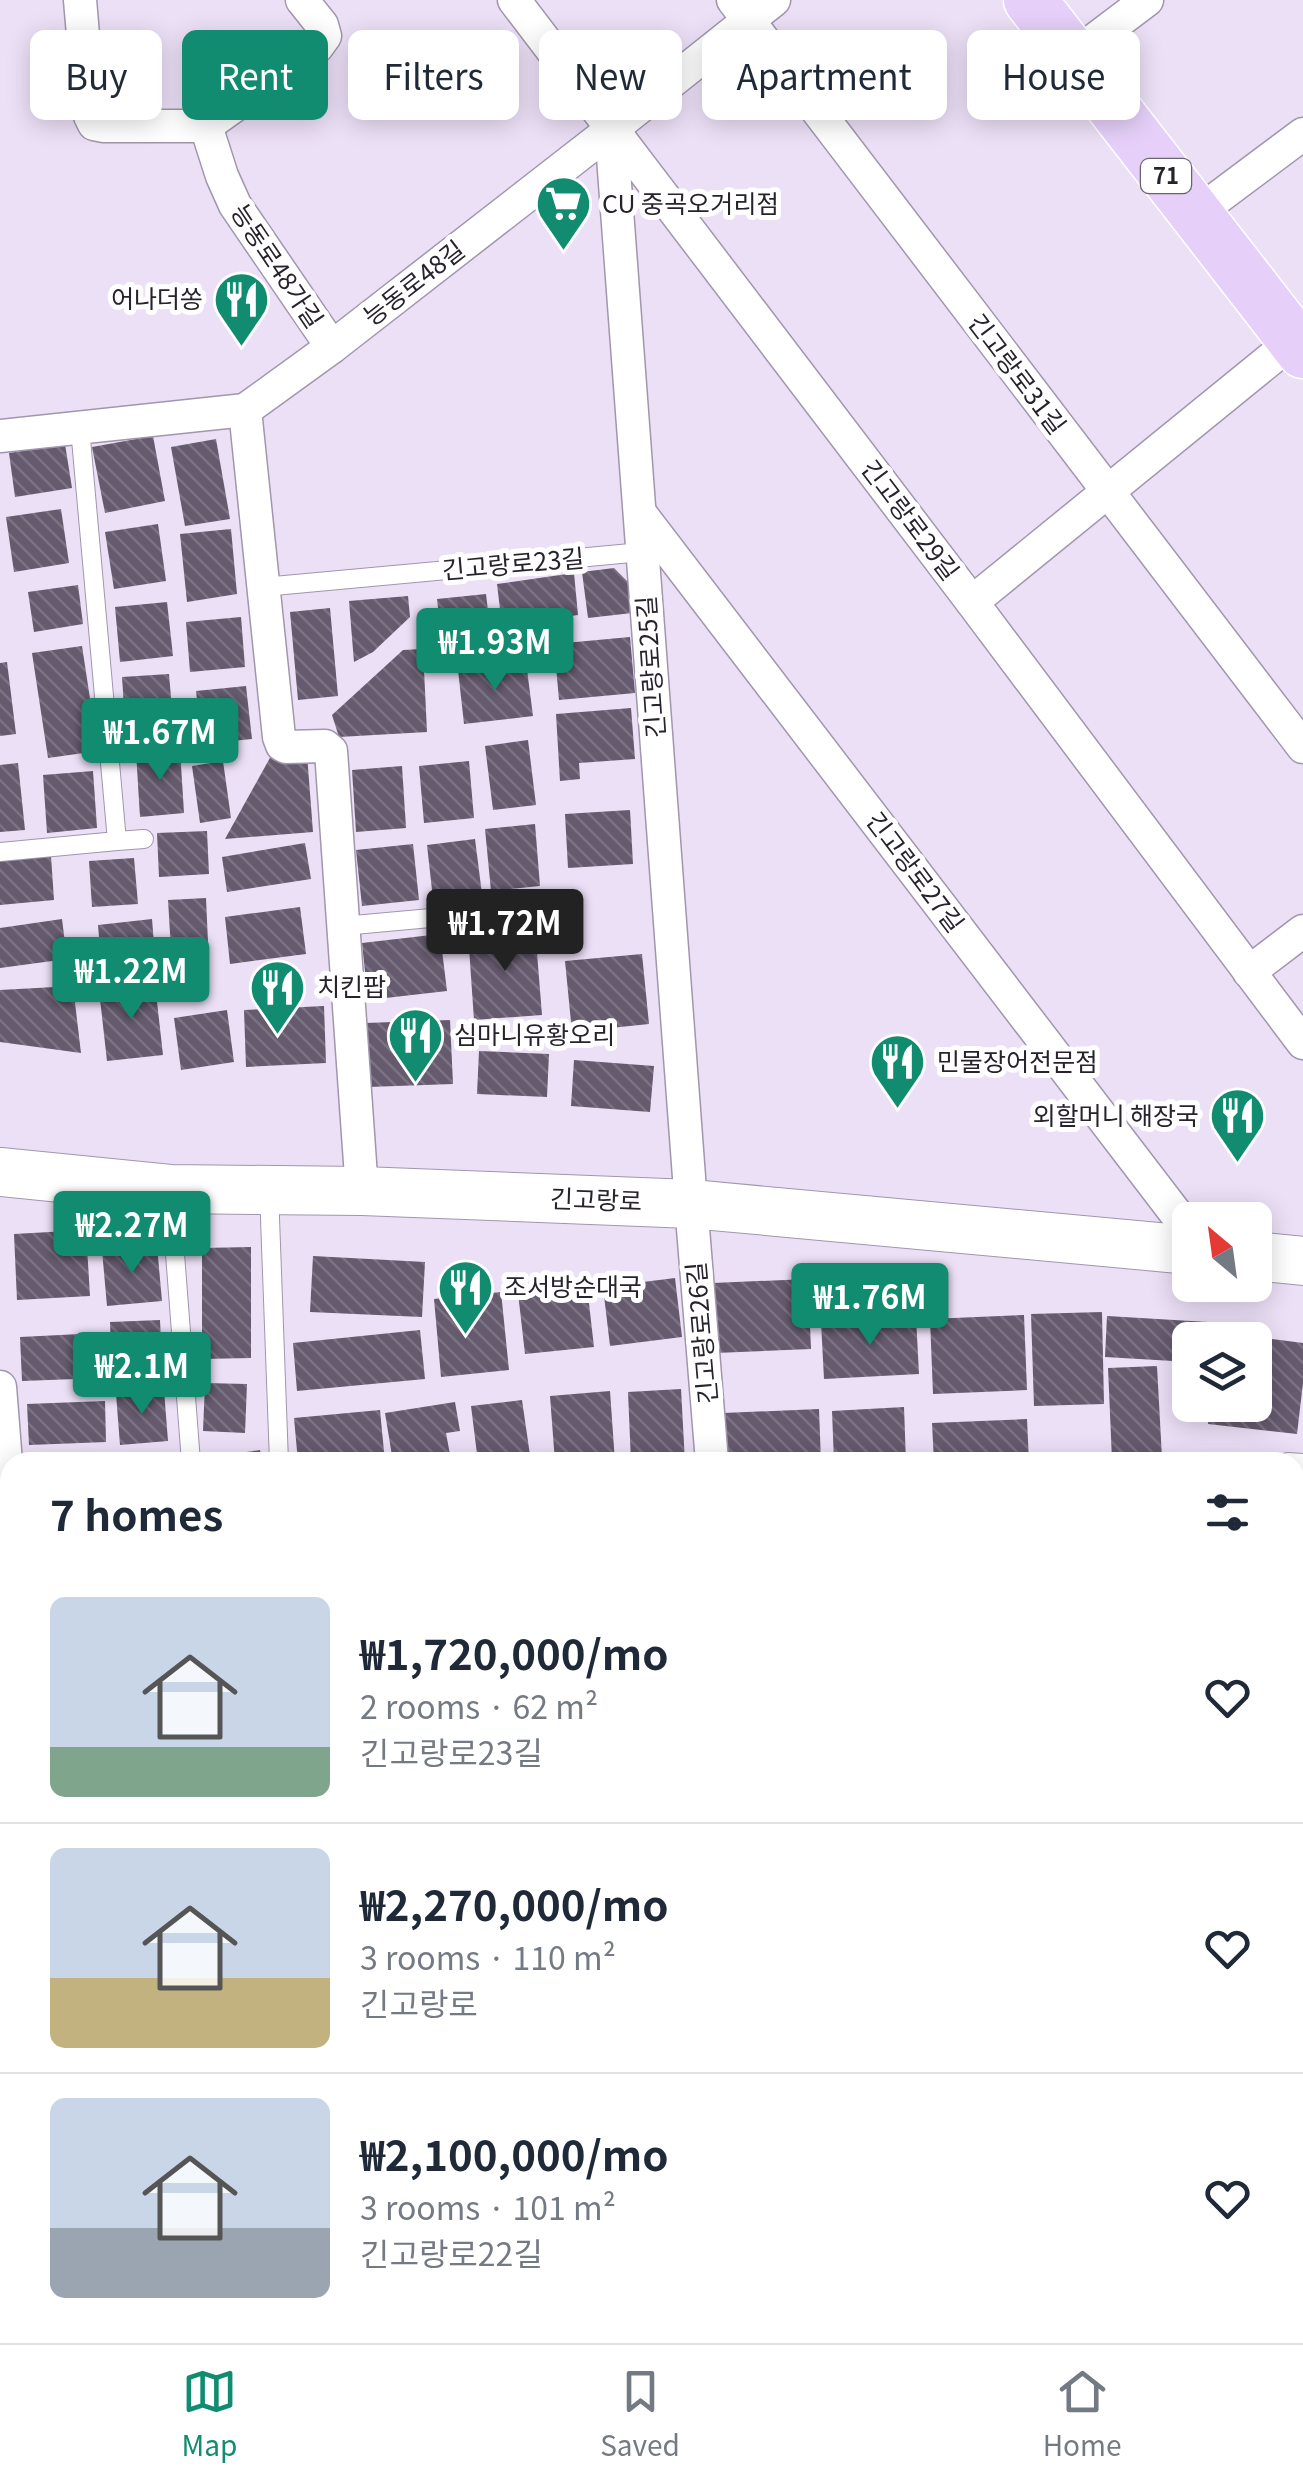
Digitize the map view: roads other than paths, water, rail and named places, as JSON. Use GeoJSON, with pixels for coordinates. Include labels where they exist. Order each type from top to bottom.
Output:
{"type":"FeatureCollection","features":[{"type":"Feature","properties":{"kind":"main road","name":"71"},"geometry":{"type":"LineString","coordinates":[[1030,0],[1053,30]]}},
{"type":"Feature","properties":{"kind":"main road","name":"71"},"geometry":{"type":"LineString","coordinates":[[1123,120],[1299,346]]}},
{"type":"Feature","properties":{"kind":"main road","name":"긴고랑로"},"geometry":{"type":"LineString","coordinates":[[0,1172],[170,1189],[362,1191],[691,1204],[1172,1248]]}},
{"type":"Feature","properties":{"kind":"main road"},"geometry":{"type":"LineString","coordinates":[[1272,1258],[1303,1261]]}},
{"type":"Feature","properties":{"kind":"street"},"geometry":{"type":"LineString","coordinates":[[80,0],[90,116],[94,124],[104,126],[206,126],[322,41],[322,26],[302,0]]}},
{"type":"Feature","properties":{"kind":"street","name":"긴고랑로29길"},"geometry":{"type":"LineString","coordinates":[[514,0],[1303,1043]]}},
{"type":"Feature","properties":{"kind":"street","name":"능동로48길"},"geometry":{"type":"LineString","coordinates":[[0,436],[245,410],[611,130],[740,10],[774,0]]}},
{"type":"Feature","properties":{"kind":"street"},"geometry":{"type":"LineString","coordinates":[[1107,30],[1147,0]]}},
{"type":"Feature","properties":{"kind":"street","name":"긴고랑로31길"},"geometry":{"type":"LineString","coordinates":[[740,10],[1303,747]]}},
{"type":"Feature","properties":{"kind":"street","name":"능동로48가길"},"geometry":{"type":"LineString","coordinates":[[206,126],[234,204],[332,347]]}},
{"type":"Feature","properties":{"kind":"street","name":"긴고랑로25길"},"geometry":{"type":"LineString","coordinates":[[611,130],[691,1204]]}},
{"type":"Feature","properties":{"kind":"street"},"geometry":{"type":"LineString","coordinates":[[1196,214],[1303,134]]}},
{"type":"Feature","properties":{"kind":"street"},"geometry":{"type":"LineString","coordinates":[[972,602],[1107,492],[1299,346]]}},
{"type":"Feature","properties":{"kind":"street"},"geometry":{"type":"LineString","coordinates":[[245,410],[280,742],[291,748],[327,746],[331,751],[362,1191]]}},
{"type":"Feature","properties":{"kind":"street","name":"긴고랑로27길"},"geometry":{"type":"LineString","coordinates":[[640,513],[1172,1208]]}},
{"type":"Feature","properties":{"kind":"street"},"geometry":{"type":"LineString","coordinates":[[1249,972],[1303,932]]}},
{"type":"Feature","properties":{"kind":"street","name":"긴고랑로26길"},"geometry":{"type":"LineString","coordinates":[[691,1204],[711,1452]]}},
{"type":"Feature","properties":{"kind":"street"},"geometry":{"type":"LineString","coordinates":[[0,1387],[2,1452]]}},
{"type":"Feature","properties":{"kind":"lane"},"geometry":{"type":"LineString","coordinates":[[80,428],[116,842]]}},
{"type":"Feature","properties":{"kind":"lane","name":"긴고랑로23길"},"geometry":{"type":"LineString","coordinates":[[263,587],[642,552]]}},
{"type":"Feature","properties":{"kind":"lane"},"geometry":{"type":"LineString","coordinates":[[0,852],[144,840]]}},
{"type":"Feature","properties":{"kind":"lane"},"geometry":{"type":"LineString","coordinates":[[343,926],[518,910]]}},
{"type":"Feature","properties":{"kind":"lane"},"geometry":{"type":"LineString","coordinates":[[170,1189],[190,1452]]}},
{"type":"Feature","properties":{"kind":"lane"},"geometry":{"type":"LineString","coordinates":[[269,1191],[278,1452]]}},
{"type":"Feature","properties":{"kind":"place","name":"CU 중곡오거리점"},"geometry":{"type":"Point","coordinates":[563,253]}},
{"type":"Feature","properties":{"kind":"place","name":"어나더쏭"},"geometry":{"type":"Point","coordinates":[242,348]}},
{"type":"Feature","properties":{"kind":"place","name":"치킨팝"},"geometry":{"type":"Point","coordinates":[278,1036]}},
{"type":"Feature","properties":{"kind":"place","name":"심마니유황오리"},"geometry":{"type":"Point","coordinates":[415,1084]}},
{"type":"Feature","properties":{"kind":"place","name":"민물장어전문점"},"geometry":{"type":"Point","coordinates":[898,1111]}},
{"type":"Feature","properties":{"kind":"place","name":"외할머니 해장국"},"geometry":{"type":"Point","coordinates":[1238,1165]}},
{"type":"Feature","properties":{"kind":"place","name":"조서방순대국"},"geometry":{"type":"Point","coordinates":[465,1336]}}]}
